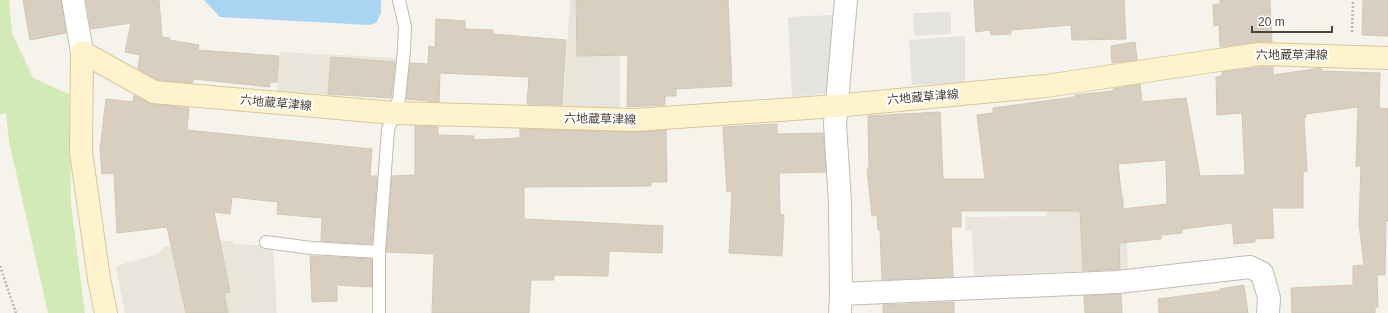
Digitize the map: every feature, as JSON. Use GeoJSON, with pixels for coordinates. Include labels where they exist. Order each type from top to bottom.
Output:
{"type":"FeatureCollection","features":[{"type":"Feature","properties":{"kind":"main road","name":"六地蔵草津線"},"geometry":{"type":"LineString","coordinates":[[82,52],[154,92],[394,113],[635,120],[836,106],[1046,86],[1259,54],[1388,58]]}},
{"type":"Feature","properties":{"kind":"main road"},"geometry":{"type":"LineString","coordinates":[[82,52],[81,152],[106,313]]}},
{"type":"Feature","properties":{"kind":"street"},"geometry":{"type":"LineString","coordinates":[[73,0],[82,52]]}},
{"type":"Feature","properties":{"kind":"street"},"geometry":{"type":"LineString","coordinates":[[846,0],[836,106],[840,202],[841,303],[1118,282],[1250,267],[1262,273],[1269,298],[1268,313]]}},
{"type":"Feature","properties":{"kind":"lane"},"geometry":{"type":"LineString","coordinates":[[379,313],[379,252],[388,130],[399,99],[405,27],[399,0]]}},
{"type":"Feature","properties":{"kind":"lane"},"geometry":{"type":"LineString","coordinates":[[266,242],[311,248],[379,252]]}},
{"type":"Feature","properties":{"kind":"path"},"geometry":{"type":"LineString","coordinates":[[1352,56],[1353,0]]}},
{"type":"Feature","properties":{"kind":"path"},"geometry":{"type":"LineString","coordinates":[[0,266],[16,313]]}},
{"type":"Feature","properties":{"kind":"shaded area"},"geometry":{"type":"Polygon","coordinates":[[[570,0],[620,0],[620,111],[563,107],[570,0]]]}},
{"type":"Feature","properties":{"kind":"shaded area"},"geometry":{"type":"Polygon","coordinates":[[[951,12],[951,34],[914,36],[913,13],[951,12]]]}},
{"type":"Feature","properties":{"kind":"shaded area"},"geometry":{"type":"Polygon","coordinates":[[[834,15],[827,93],[792,97],[788,17],[834,15]]]}},
{"type":"Feature","properties":{"kind":"shaded area"},"geometry":{"type":"Polygon","coordinates":[[[965,36],[965,83],[912,85],[909,40],[965,36]]]}},
{"type":"Feature","properties":{"kind":"shaded area"},"geometry":{"type":"Polygon","coordinates":[[[280,52],[396,58],[393,98],[277,92],[280,52]]]}},
{"type":"Feature","properties":{"kind":"shaded area"},"geometry":{"type":"Polygon","coordinates":[[[1124,195],[1128,269],[974,276],[972,231],[966,231],[965,217],[1046,216],[1052,204],[1065,201],[1124,195]]]}},
{"type":"Feature","properties":{"kind":"shaded area"},"geometry":{"type":"Polygon","coordinates":[[[181,239],[233,241],[234,244],[273,246],[277,313],[125,313],[116,266],[157,254],[164,247],[175,246],[181,239]]]}},
{"type":"Feature","properties":{"kind":"green space"},"geometry":{"type":"Polygon","coordinates":[[[0,0],[9,0],[12,33],[33,78],[69,94],[71,204],[85,313],[48,313],[9,141],[6,113],[0,115],[0,0]]]}},
{"type":"Feature","properties":{"kind":"water"},"geometry":{"type":"Polygon","coordinates":[[[204,0],[381,0],[381,13],[376,23],[369,25],[220,17],[204,0]]]}},
{"type":"Feature","properties":{"kind":"building"},"geometry":{"type":"Polygon","coordinates":[[[23,0],[61,0],[66,33],[30,40],[23,0]]]}},
{"type":"Feature","properties":{"kind":"building"},"geometry":{"type":"Polygon","coordinates":[[[86,0],[159,0],[162,37],[170,38],[169,40],[199,45],[198,50],[279,56],[277,82],[270,82],[270,87],[194,79],[192,83],[158,80],[138,69],[140,55],[125,52],[131,23],[91,29],[86,0]]]}},
{"type":"Feature","properties":{"kind":"building"},"geometry":{"type":"Polygon","coordinates":[[[576,0],[728,0],[732,86],[676,89],[676,96],[665,96],[665,105],[627,107],[628,55],[577,56],[576,0]]]}},
{"type":"Feature","properties":{"kind":"building"},"geometry":{"type":"Polygon","coordinates":[[[974,0],[1124,0],[1126,39],[1072,40],[1071,25],[1011,30],[1011,34],[991,35],[990,30],[976,32],[974,0]]]}},
{"type":"Feature","properties":{"kind":"building"},"geometry":{"type":"Polygon","coordinates":[[[1220,0],[1270,0],[1272,42],[1257,42],[1220,47],[1219,25],[1214,26],[1213,5],[1220,4],[1220,0]]]}},
{"type":"Feature","properties":{"kind":"building"},"geometry":{"type":"Polygon","coordinates":[[[1363,0],[1388,0],[1388,36],[1362,35],[1363,0]]]}},
{"type":"Feature","properties":{"kind":"building"},"geometry":{"type":"Polygon","coordinates":[[[436,19],[465,21],[465,29],[493,30],[493,34],[566,40],[562,105],[527,104],[529,77],[440,73],[439,102],[406,99],[410,63],[428,64],[429,46],[435,47],[436,19]]]}},
{"type":"Feature","properties":{"kind":"building"},"geometry":{"type":"Polygon","coordinates":[[[1135,42],[1137,60],[1112,63],[1111,46],[1135,42]]]}},
{"type":"Feature","properties":{"kind":"building"},"geometry":{"type":"Polygon","coordinates":[[[331,57],[395,62],[391,98],[328,94],[331,57]]]}},
{"type":"Feature","properties":{"kind":"building"},"geometry":{"type":"Polygon","coordinates":[[[1260,67],[1273,67],[1273,75],[1321,68],[1322,71],[1380,73],[1379,108],[1388,109],[1388,221],[1386,221],[1385,275],[1377,275],[1378,307],[1375,307],[1375,313],[1292,313],[1291,288],[1353,285],[1353,266],[1364,265],[1359,224],[1361,166],[1356,166],[1358,107],[1306,114],[1306,117],[1304,118],[1307,171],[1303,172],[1303,208],[1272,208],[1274,238],[1255,239],[1255,242],[1234,244],[1232,223],[1182,229],[1182,233],[1161,235],[1161,239],[1119,243],[1120,269],[1083,271],[1080,211],[961,211],[961,227],[951,227],[953,277],[882,280],[880,230],[878,230],[877,215],[872,216],[867,169],[869,169],[868,116],[940,112],[943,179],[985,179],[977,115],[993,113],[993,108],[1075,97],[1075,95],[1113,91],[1113,89],[1140,84],[1142,102],[1186,98],[1200,176],[1245,175],[1242,113],[1217,115],[1216,77],[1222,76],[1222,72],[1260,67]],[[1166,160],[1118,164],[1123,209],[1167,204],[1166,160]]]}},
{"type":"Feature","properties":{"kind":"building"},"geometry":{"type":"Polygon","coordinates":[[[134,95],[153,104],[189,108],[187,130],[372,149],[370,176],[377,176],[372,244],[321,241],[322,218],[277,214],[278,202],[232,197],[230,214],[214,212],[230,292],[224,293],[228,313],[186,313],[167,227],[117,233],[114,173],[102,174],[100,149],[106,99],[133,102],[134,95]]]}},
{"type":"Feature","properties":{"kind":"building"},"geometry":{"type":"Polygon","coordinates":[[[777,124],[777,134],[823,133],[826,172],[779,173],[780,214],[784,215],[782,256],[729,253],[732,191],[727,192],[723,127],[777,124]]]}},
{"type":"Feature","properties":{"kind":"building"},"geometry":{"type":"Polygon","coordinates":[[[415,126],[438,127],[438,135],[474,136],[474,140],[520,138],[520,129],[635,132],[666,130],[667,182],[651,182],[651,186],[524,187],[524,219],[663,226],[662,253],[609,251],[608,276],[554,275],[554,280],[531,280],[529,313],[432,313],[434,254],[386,252],[392,176],[415,175],[415,126]]]}},
{"type":"Feature","properties":{"kind":"building"},"geometry":{"type":"Polygon","coordinates":[[[310,256],[372,259],[372,287],[337,285],[337,301],[312,302],[310,256]]]}},
{"type":"Feature","properties":{"kind":"building"},"geometry":{"type":"Polygon","coordinates":[[[1244,285],[1248,313],[1159,313],[1158,299],[1220,291],[1220,289],[1244,285]]]}},
{"type":"Feature","properties":{"kind":"building"},"geometry":{"type":"Polygon","coordinates":[[[1121,294],[1122,313],[1085,313],[1084,296],[1121,294]]]}},
{"type":"Feature","properties":{"kind":"building"},"geometry":{"type":"Polygon","coordinates":[[[954,302],[954,313],[883,313],[883,305],[954,302]]]}}]}
